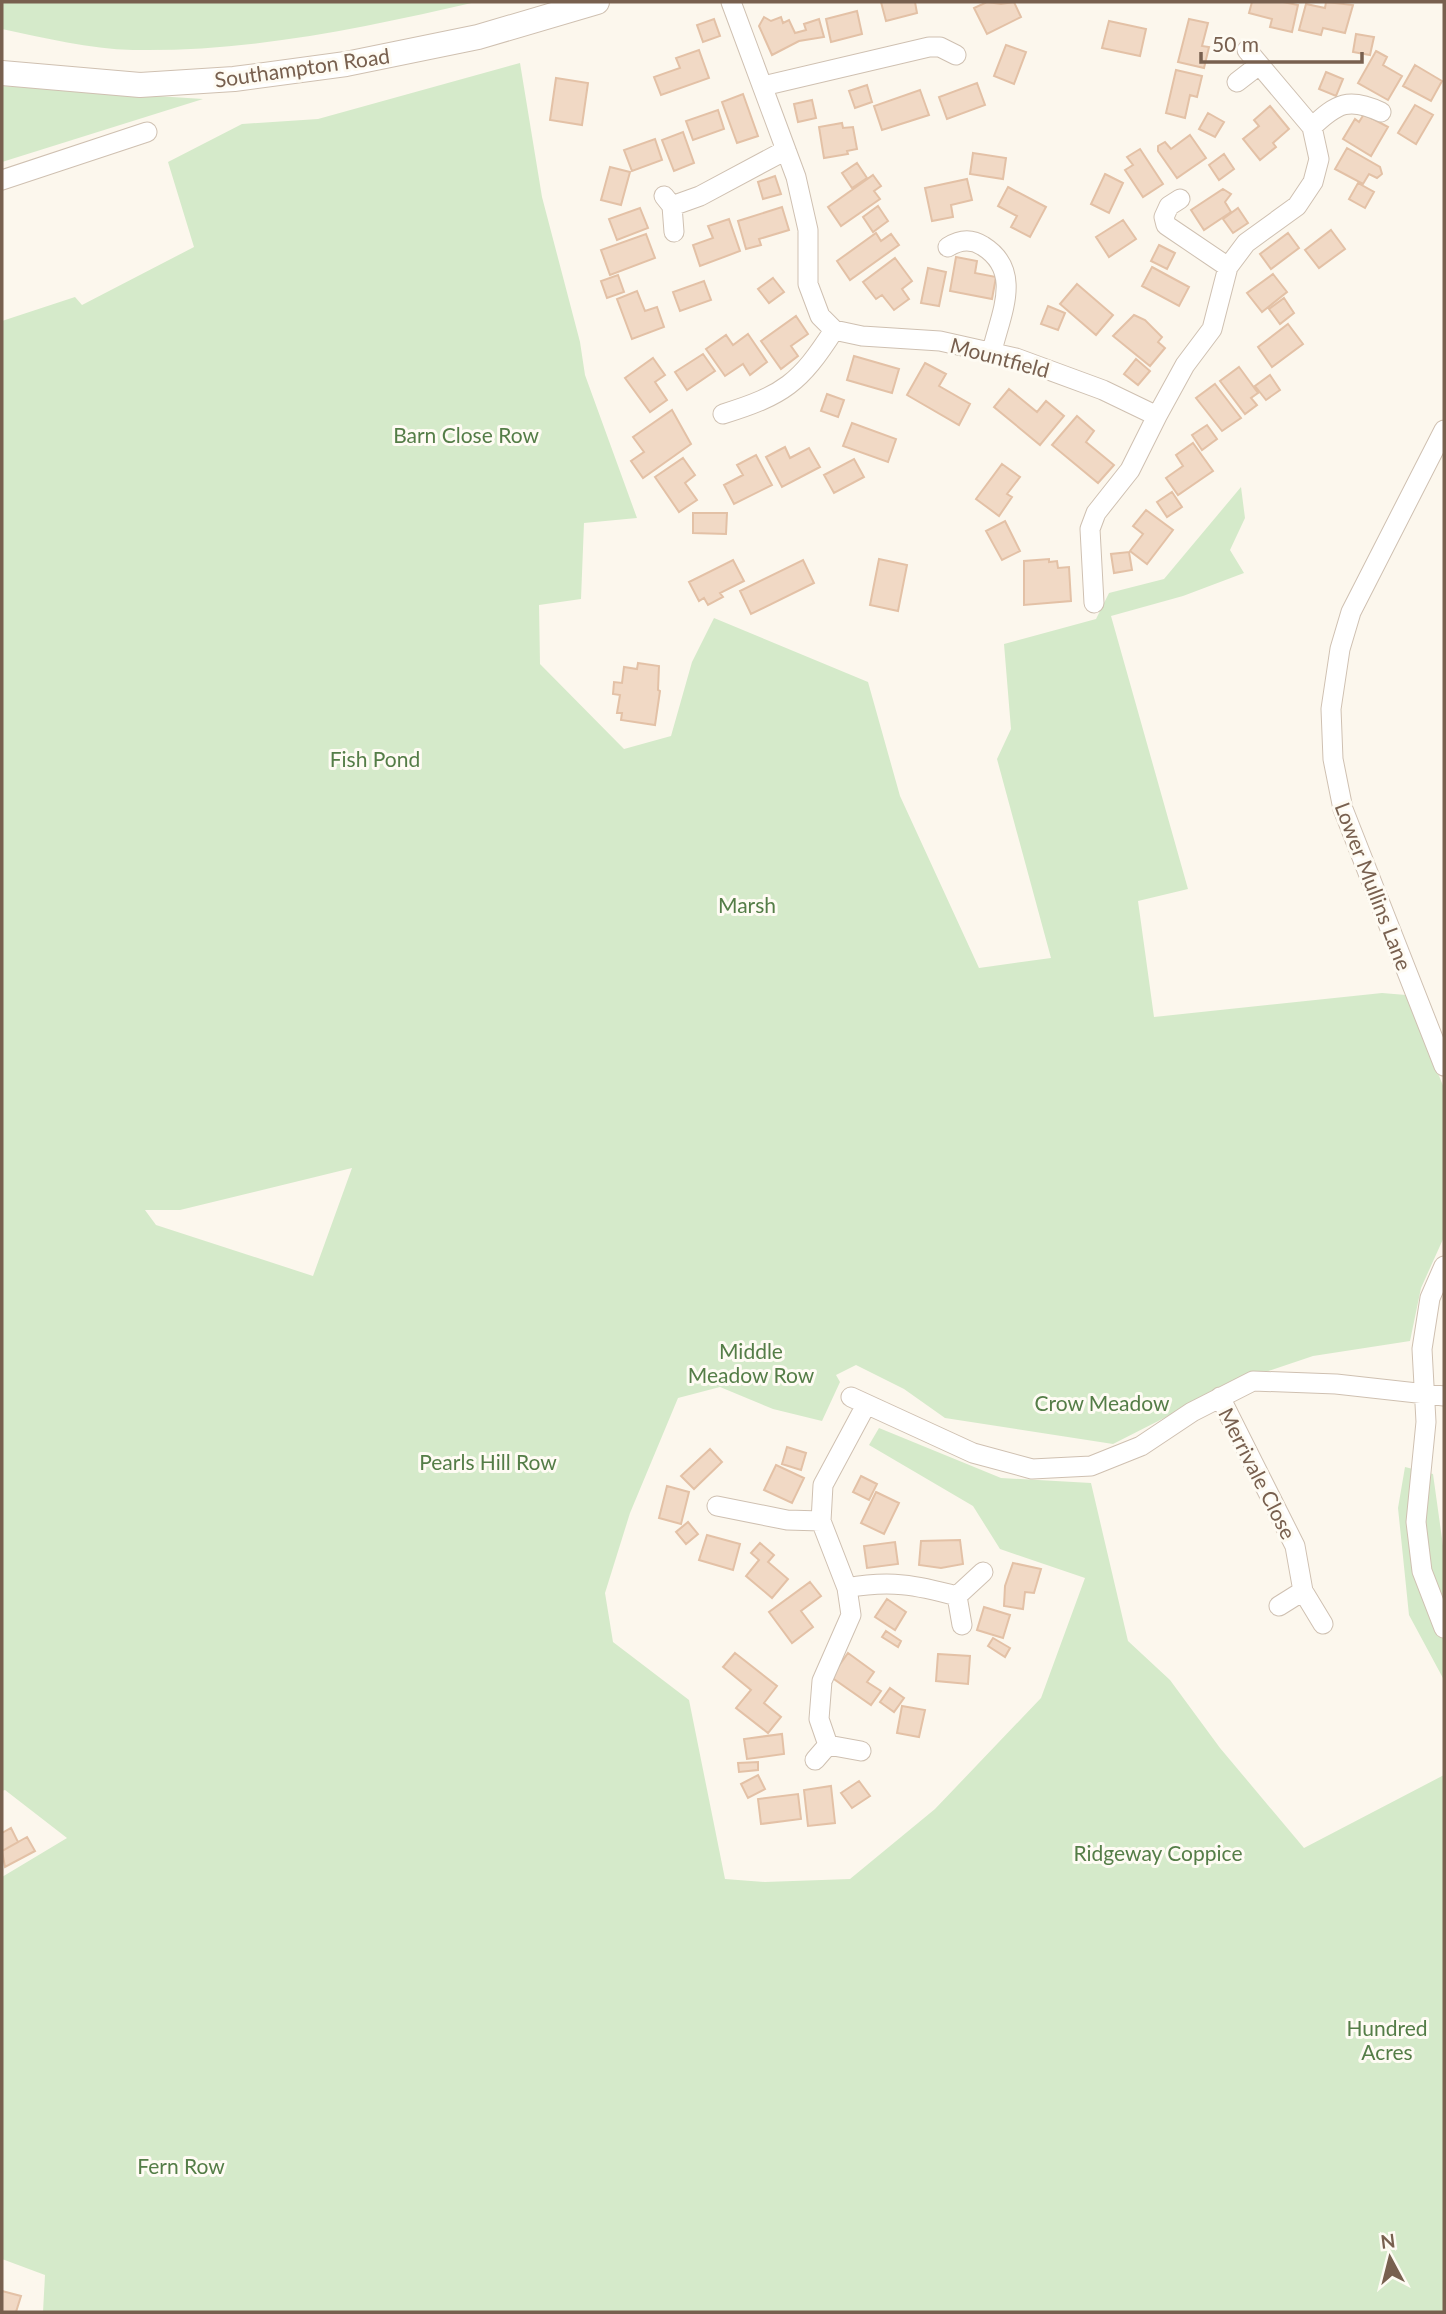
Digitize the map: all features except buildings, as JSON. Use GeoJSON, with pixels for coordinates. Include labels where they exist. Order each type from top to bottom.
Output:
{"type":"FeatureCollection","features":[{"type":"Feature","properties":{"kind":"street","name":"Southampton Road"},"geometry":{"type":"LineString","coordinates":[[2,73],[139,85],[234,79],[346,64],[465,40],[597,2]]}},
{"type":"Feature","properties":{"kind":"street"},"geometry":{"type":"LineString","coordinates":[[723,414],[759,403],[790,386],[812,364],[834,330],[820,316],[813,302],[808,284],[810,248],[805,211],[786,149],[731,2]]}},
{"type":"Feature","properties":{"kind":"street"},"geometry":{"type":"LineString","coordinates":[[763,86],[929,47],[940,47],[956,55]]}},
{"type":"Feature","properties":{"kind":"street"},"geometry":{"type":"LineString","coordinates":[[1094,603],[1090,529],[1096,513],[1130,470],[1185,365],[1212,329],[1228,267],[1246,243],[1297,206],[1313,182],[1319,159],[1312,127],[1253,57],[1237,82]]}},
{"type":"Feature","properties":{"kind":"street"},"geometry":{"type":"LineString","coordinates":[[1312,127],[1328,112],[1348,103],[1364,104],[1381,112]]}},
{"type":"Feature","properties":{"kind":"street"},"geometry":{"type":"LineString","coordinates":[[2,180],[147,132]]}},
{"type":"Feature","properties":{"kind":"street"},"geometry":{"type":"LineString","coordinates":[[674,232],[668,201],[700,196],[786,149]]}},
{"type":"Feature","properties":{"kind":"street"},"geometry":{"type":"LineString","coordinates":[[1180,199],[1169,206],[1164,216],[1166,225],[1228,267]]}},
{"type":"Feature","properties":{"kind":"street"},"geometry":{"type":"LineString","coordinates":[[947,247],[958,241],[979,243],[996,254],[1004,265],[1007,276],[1005,294],[992,351]]}},
{"type":"Feature","properties":{"kind":"street","name":"Mountfield"},"geometry":{"type":"LineString","coordinates":[[834,330],[862,336],[940,341],[992,351],[1058,372],[1157,416]]}},
{"type":"Feature","properties":{"kind":"street","name":"Lower Mullins Lane"},"geometry":{"type":"LineString","coordinates":[[1444,430],[1351,612],[1340,649],[1331,709],[1333,759],[1343,809],[1444,1066]]}},
{"type":"Feature","properties":{"kind":"street"},"geometry":{"type":"LineString","coordinates":[[1444,1266],[1430,1298],[1425,1320],[1422,1349],[1426,1422],[1416,1522],[1422,1572],[1444,1628]]}},
{"type":"Feature","properties":{"kind":"street"},"geometry":{"type":"LineString","coordinates":[[828,1745],[819,1719],[822,1681],[851,1615],[847,1588],[821,1521],[823,1485],[859,1401],[973,1453],[1032,1469],[1090,1466],[1141,1446],[1220,1397],[1253,1381],[1336,1384],[1444,1396]]}},
{"type":"Feature","properties":{"kind":"street","name":"Merrivale Close"},"geometry":{"type":"LineString","coordinates":[[1220,1397],[1295,1546],[1303,1591],[1323,1624]]}},
{"type":"Feature","properties":{"kind":"street"},"geometry":{"type":"LineString","coordinates":[[717,1506],[787,1520],[821,1521]]}},
{"type":"Feature","properties":{"kind":"street"},"geometry":{"type":"LineString","coordinates":[[957,1596],[983,1572]]}},
{"type":"Feature","properties":{"kind":"street"},"geometry":{"type":"LineString","coordinates":[[847,1588],[874,1583],[909,1583],[957,1596]]}},
{"type":"Feature","properties":{"kind":"street"},"geometry":{"type":"LineString","coordinates":[[1279,1606],[1303,1591]]}},
{"type":"Feature","properties":{"kind":"street"},"geometry":{"type":"LineString","coordinates":[[957,1596],[962,1625]]}},
{"type":"Feature","properties":{"kind":"street"},"geometry":{"type":"LineString","coordinates":[[828,1745],[862,1751]]}},
{"type":"Feature","properties":{"kind":"street"},"geometry":{"type":"LineString","coordinates":[[815,1760],[828,1745]]}},
{"type":"Feature","properties":{"kind":"green space"},"geometry":{"type":"Polygon","coordinates":[[[2,2],[476,2],[391,21],[263,43],[177,50],[133,50],[84,45],[2,29],[2,2]]]}},
{"type":"Feature","properties":{"kind":"green space"},"geometry":{"type":"Polygon","coordinates":[[[520,63],[542,197],[580,342],[585,375],[637,518],[584,523],[581,599],[539,605],[540,664],[624,749],[671,736],[692,662],[714,618],[868,682],[900,796],[979,968],[1051,958],[997,759],[1011,729],[1004,644],[1096,619],[1109,593],[1164,579],[1241,487],[1245,518],[1230,550],[1244,573],[1183,596],[1111,616],[1188,889],[1138,901],[1154,1017],[1382,993],[1406,995],[1444,1088],[1444,1237],[1421,1288],[1410,1341],[1313,1356],[1233,1383],[1113,1444],[945,1418],[904,1389],[856,1365],[836,1375],[840,1382],[822,1421],[773,1409],[720,1387],[678,1398],[630,1513],[605,1593],[613,1642],[689,1700],[725,1879],[765,1882],[850,1879],[935,1809],[1041,1698],[1085,1578],[1000,1549],[973,1506],[869,1445],[879,1428],[1001,1478],[1091,1483],[1128,1641],[1170,1680],[1220,1748],[1304,1848],[1444,1775],[1444,2312],[43,2312],[45,2275],[2,2259],[2,1877],[67,1838],[5,1790],[2,1791],[2,321],[75,297],[82,305],[194,247],[168,162],[242,124],[318,119],[520,63]],[[352,1168],[180,1210],[145,1210],[156,1225],[313,1276],[352,1168]]]}},
{"type":"Feature","properties":{"kind":"green space"},"geometry":{"type":"Polygon","coordinates":[[[2,86],[203,99],[2,162],[2,86]]]}},
{"type":"Feature","properties":{"kind":"green space"},"geometry":{"type":"Polygon","coordinates":[[[1405,1467],[1433,1474],[1444,1553],[1444,1680],[1409,1615],[1398,1508],[1405,1467]]]}},
{"type":"Feature","properties":{"kind":"park label","name":"Barn Close Row"},"geometry":{"type":"Point","coordinates":[466,434]}},
{"type":"Feature","properties":{"kind":"park label","name":"Fish Pond"},"geometry":{"type":"Point","coordinates":[375,758]}},
{"type":"Feature","properties":{"kind":"park label","name":"Marsh"},"geometry":{"type":"Point","coordinates":[747,904]}},
{"type":"Feature","properties":{"kind":"park label","name":"Middle Meadow Row"},"geometry":{"type":"Point","coordinates":[751,1362]}},
{"type":"Feature","properties":{"kind":"park label","name":"Crow Meadow"},"geometry":{"type":"Point","coordinates":[1102,1402]}},
{"type":"Feature","properties":{"kind":"park label","name":"Pearls Hill Row"},"geometry":{"type":"Point","coordinates":[488,1461]}},
{"type":"Feature","properties":{"kind":"park label","name":"Ridgeway Coppice"},"geometry":{"type":"Point","coordinates":[1158,1852]}},
{"type":"Feature","properties":{"kind":"park label","name":"Hundred Acres"},"geometry":{"type":"Point","coordinates":[1387,2039]}},
{"type":"Feature","properties":{"kind":"park label","name":"Fern Row"},"geometry":{"type":"Point","coordinates":[181,2165]}}]}
